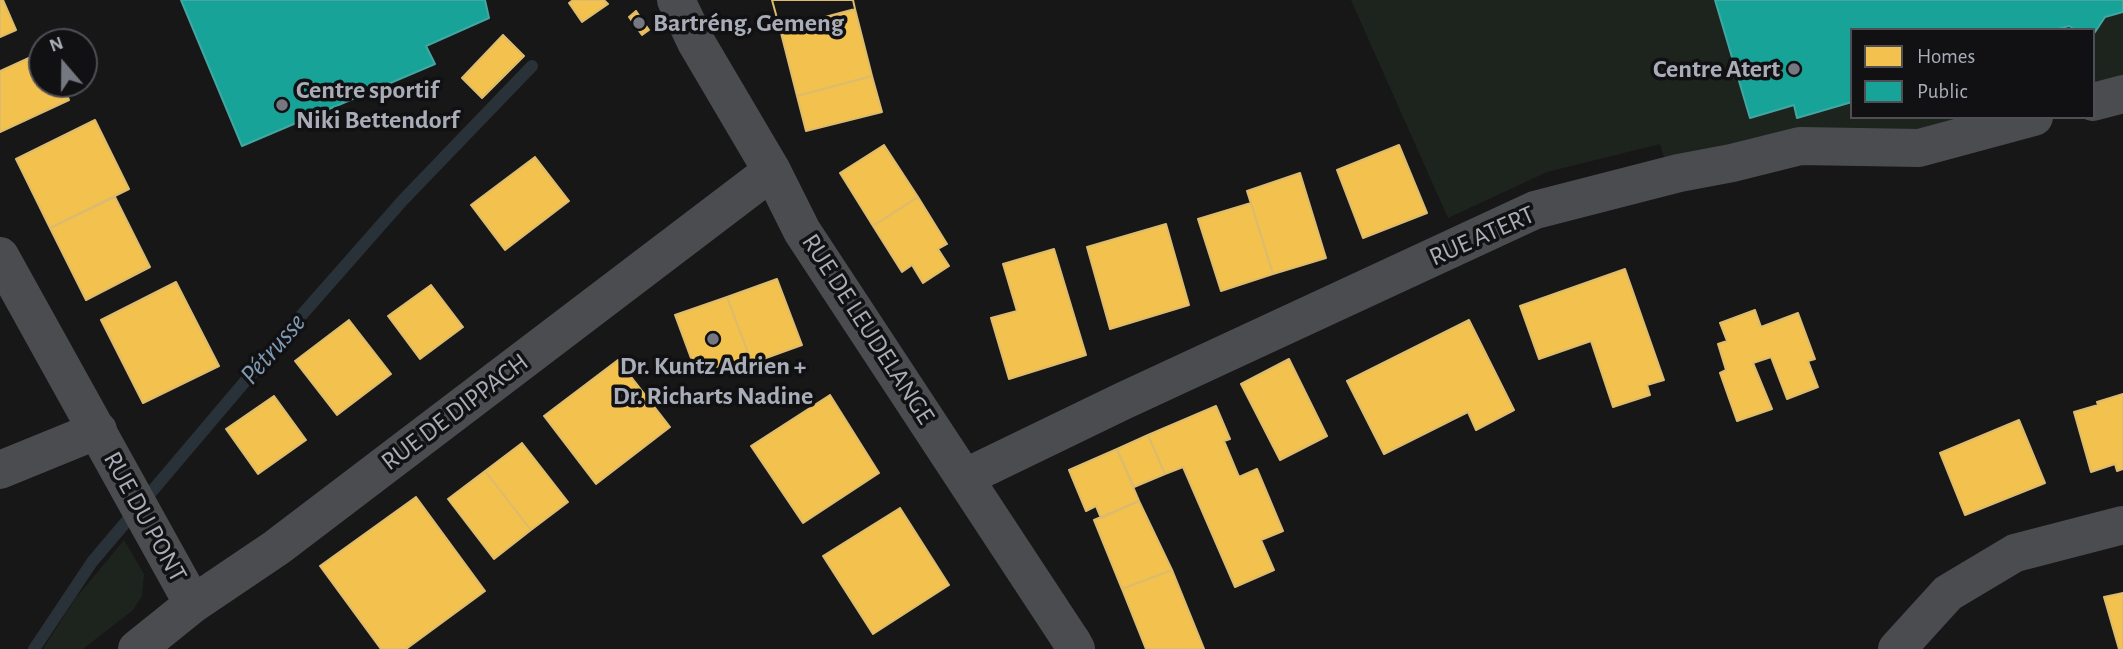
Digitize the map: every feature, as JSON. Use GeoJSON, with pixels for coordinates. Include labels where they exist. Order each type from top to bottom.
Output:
{"type":"FeatureCollection","features":[{"type":"Feature","properties":{"kind":"street","name":"RUE DE LEUDELANGE"},"geometry":{"type":"LineString","coordinates":[[676,0],[696,42],[772,171],[803,230],[1074,646]]}},
{"type":"Feature","properties":{"kind":"street"},"geometry":{"type":"LineString","coordinates":[[2095,101],[2123,94]]}},
{"type":"Feature","properties":{"kind":"street","name":"RUE ATERT"},"geometry":{"type":"LineString","coordinates":[[966,477],[1123,401],[1535,210],[1679,173],[1800,146],[1919,148],[2027,119]]}},
{"type":"Feature","properties":{"kind":"street","name":"RUE DE DIPPACH"},"geometry":{"type":"LineString","coordinates":[[137,649],[193,604],[276,548],[772,171]]}},
{"type":"Feature","properties":{"kind":"street","name":"RUE DU PONT"},"geometry":{"type":"LineString","coordinates":[[0,256],[193,604]]}},
{"type":"Feature","properties":{"kind":"street","name":"RUE DU PONT"},"geometry":{"type":"LineString","coordinates":[[0,470],[98,430]]}},
{"type":"Feature","properties":{"kind":"street"},"geometry":{"type":"LineString","coordinates":[[1897,649],[1948,593],[2015,553],[2123,525]]}},
{"type":"Feature","properties":{"kind":"shaded area"},"geometry":{"type":"Polygon","coordinates":[[[1351,0],[2123,0],[2123,94],[2095,101],[2095,28],[1850,28],[1850,119],[2022,119],[1670,176],[1660,144],[1547,172],[1448,218],[1351,0]]]}},
{"type":"Feature","properties":{"kind":"shaded area"},"geometry":{"type":"Polygon","coordinates":[[[124,540],[144,574],[142,596],[133,610],[83,649],[43,649],[75,599],[124,540]]]}},
{"type":"Feature","properties":{"kind":"building: Homes"},"geometry":{"type":"Polygon","coordinates":[[[0,0],[3,0],[16,30],[0,37],[0,0]]]}},
{"type":"Feature","properties":{"kind":"building: Homes"},"geometry":{"type":"Polygon","coordinates":[[[573,0],[604,0],[608,4],[582,22],[569,3],[573,0]]]}},
{"type":"Feature","properties":{"kind":"building: Homes"},"geometry":{"type":"Polygon","coordinates":[[[772,0],[853,0],[855,9],[780,29],[772,0]]]}},
{"type":"Feature","properties":{"kind":"building: Homes"},"geometry":{"type":"Polygon","coordinates":[[[772,0],[853,0],[855,9],[780,29],[772,0]]]}},
{"type":"Feature","properties":{"kind":"building: Homes"},"geometry":{"type":"Polygon","coordinates":[[[855,9],[872,76],[797,96],[780,29],[855,9]]]}},
{"type":"Feature","properties":{"kind":"building: Homes","name":"Bartréng, Gemeng"},"geometry":{"type":"Polygon","coordinates":[[[636,11],[649,30],[642,35],[629,17],[636,11]]]}},
{"type":"Feature","properties":{"kind":"building: Homes"},"geometry":{"type":"Polygon","coordinates":[[[503,35],[524,56],[482,98],[462,78],[503,35]]]}},
{"type":"Feature","properties":{"kind":"building: Homes"},"geometry":{"type":"Polygon","coordinates":[[[28,58],[28,98],[69,100],[0,132],[0,71],[28,58]]]}},
{"type":"Feature","properties":{"kind":"building: Homes"},"geometry":{"type":"Polygon","coordinates":[[[872,76],[882,112],[806,131],[797,96],[872,76]]]}},
{"type":"Feature","properties":{"kind":"building: Homes"},"geometry":{"type":"Polygon","coordinates":[[[95,120],[129,189],[50,228],[16,159],[95,120]]]}},
{"type":"Feature","properties":{"kind":"building: Homes"},"geometry":{"type":"Polygon","coordinates":[[[884,145],[918,197],[873,226],[840,173],[884,145]]]}},
{"type":"Feature","properties":{"kind":"building: Homes"},"geometry":{"type":"Polygon","coordinates":[[[1399,145],[1427,213],[1363,238],[1337,170],[1399,145]]]}},
{"type":"Feature","properties":{"kind":"building: Homes"},"geometry":{"type":"Polygon","coordinates":[[[535,157],[569,201],[505,250],[471,205],[535,157]]]}},
{"type":"Feature","properties":{"kind":"building: Homes"},"geometry":{"type":"Polygon","coordinates":[[[1300,173],[1326,258],[1273,274],[1247,191],[1300,173]]]}},
{"type":"Feature","properties":{"kind":"building: Homes"},"geometry":{"type":"Polygon","coordinates":[[[115,197],[150,267],[86,300],[50,228],[115,197]]]}},
{"type":"Feature","properties":{"kind":"building: Homes"},"geometry":{"type":"Polygon","coordinates":[[[918,197],[947,244],[938,249],[949,266],[923,283],[912,265],[902,272],[873,226],[918,197]]]}},
{"type":"Feature","properties":{"kind":"building: Homes"},"geometry":{"type":"Polygon","coordinates":[[[1251,203],[1273,274],[1221,291],[1198,219],[1251,203]]]}},
{"type":"Feature","properties":{"kind":"building: Homes"},"geometry":{"type":"Polygon","coordinates":[[[1166,224],[1189,305],[1110,329],[1087,247],[1166,224]]]}},
{"type":"Feature","properties":{"kind":"building: Homes"},"geometry":{"type":"Polygon","coordinates":[[[1054,249],[1086,355],[1009,379],[991,318],[1017,311],[1003,264],[1054,249]]]}},
{"type":"Feature","properties":{"kind":"building: Homes"},"geometry":{"type":"Polygon","coordinates":[[[1625,269],[1664,380],[1647,385],[1650,395],[1613,407],[1591,341],[1539,359],[1520,306],[1625,269]]]}},
{"type":"Feature","properties":{"kind":"building: Homes"},"geometry":{"type":"Polygon","coordinates":[[[777,279],[802,345],[752,363],[727,297],[777,279]]]}},
{"type":"Feature","properties":{"kind":"building: Homes"},"geometry":{"type":"Polygon","coordinates":[[[176,282],[219,366],[143,403],[101,320],[176,282]]]}},
{"type":"Feature","properties":{"kind":"building: Homes"},"geometry":{"type":"Polygon","coordinates":[[[431,285],[463,327],[420,359],[388,316],[431,285]]]}},
{"type":"Feature","properties":{"kind":"building: Homes","name":"Dr. Kuntz Adrien + Dr. Richarts Nadine"},"geometry":{"type":"Polygon","coordinates":[[[727,297],[752,363],[695,369],[675,315],[727,297]]]}},
{"type":"Feature","properties":{"kind":"building: Homes"},"geometry":{"type":"Polygon","coordinates":[[[1755,310],[1761,327],[1798,313],[1815,359],[1808,361],[1818,387],[1787,399],[1771,357],[1753,363],[1772,409],[1737,421],[1720,373],[1726,370],[1718,344],[1727,341],[1720,323],[1755,310]]]}},
{"type":"Feature","properties":{"kind":"building: Homes"},"geometry":{"type":"Polygon","coordinates":[[[349,320],[391,374],[337,415],[295,361],[349,320]]]}},
{"type":"Feature","properties":{"kind":"building: Homes"},"geometry":{"type":"Polygon","coordinates":[[[1469,320],[1514,410],[1476,430],[1468,412],[1384,454],[1347,381],[1469,320]]]}},
{"type":"Feature","properties":{"kind":"building: Homes"},"geometry":{"type":"Polygon","coordinates":[[[1289,359],[1327,436],[1280,460],[1241,384],[1289,359]]]}},
{"type":"Feature","properties":{"kind":"building: Homes"},"geometry":{"type":"Polygon","coordinates":[[[618,360],[670,427],[596,484],[544,416],[618,360]]]}},
{"type":"Feature","properties":{"kind":"building: Homes"},"geometry":{"type":"Polygon","coordinates":[[[2123,394],[2123,469],[2117,471],[2115,464],[2091,472],[2074,412],[2123,394]]]}},
{"type":"Feature","properties":{"kind":"building: Homes"},"geometry":{"type":"Polygon","coordinates":[[[830,395],[879,473],[803,523],[751,446],[830,395]]]}},
{"type":"Feature","properties":{"kind":"building: Homes"},"geometry":{"type":"Polygon","coordinates":[[[274,396],[306,440],[258,474],[226,429],[274,396]]]}},
{"type":"Feature","properties":{"kind":"building: Homes"},"geometry":{"type":"Polygon","coordinates":[[[1216,406],[1230,439],[1224,441],[1239,477],[1257,469],[1283,531],[1261,540],[1274,570],[1235,587],[1183,467],[1165,474],[1148,435],[1216,406]]]}},
{"type":"Feature","properties":{"kind":"building: Homes"},"geometry":{"type":"Polygon","coordinates":[[[2019,420],[2045,483],[1965,515],[1940,453],[2019,420]]]}},
{"type":"Feature","properties":{"kind":"building: Homes"},"geometry":{"type":"Polygon","coordinates":[[[1148,435],[1165,474],[1134,487],[1117,449],[1148,435]]]}},
{"type":"Feature","properties":{"kind":"building: Homes"},"geometry":{"type":"Polygon","coordinates":[[[522,443],[568,502],[531,530],[485,471],[522,443]]]}},
{"type":"Feature","properties":{"kind":"building: Homes"},"geometry":{"type":"Polygon","coordinates":[[[1117,449],[1139,501],[1101,518],[1096,506],[1086,511],[1069,470],[1117,449]]]}},
{"type":"Feature","properties":{"kind":"building: Homes"},"geometry":{"type":"Polygon","coordinates":[[[485,471],[531,530],[494,559],[448,499],[485,471]]]}},
{"type":"Feature","properties":{"kind":"building: Homes"},"geometry":{"type":"Polygon","coordinates":[[[416,497],[485,591],[406,649],[381,649],[320,566],[416,497]]]}},
{"type":"Feature","properties":{"kind":"building: Homes"},"geometry":{"type":"Polygon","coordinates":[[[1139,501],[1172,570],[1122,589],[1094,520],[1139,501]]]}},
{"type":"Feature","properties":{"kind":"building: Homes"},"geometry":{"type":"Polygon","coordinates":[[[900,508],[949,585],[873,634],[823,556],[900,508]]]}},
{"type":"Feature","properties":{"kind":"building: Homes"},"geometry":{"type":"Polygon","coordinates":[[[1172,570],[1204,649],[1146,649],[1122,589],[1172,570]]]}},
{"type":"Feature","properties":{"kind":"building: Homes"},"geometry":{"type":"Polygon","coordinates":[[[2123,593],[2123,649],[2119,649],[2104,597],[2123,593]]]}},
{"type":"Feature","properties":{"kind":"building: Public","name":"Centre sportif Niki Bettendorf"},"geometry":{"type":"Polygon","coordinates":[[[181,0],[485,0],[489,18],[426,46],[435,64],[242,146],[181,0]]]}},
{"type":"Feature","properties":{"kind":"building: Public","name":"Centre Atert"},"geometry":{"type":"Polygon","coordinates":[[[1715,0],[2123,0],[2123,12],[2105,17],[2095,32],[2095,28],[2069,26],[1850,28],[1850,103],[1797,118],[1794,105],[1750,118],[1715,0]]]}},
{"type":"Feature","properties":{"kind":"waterway","name":"Pétrusse"},"geometry":{"type":"LineString","coordinates":[[34,649],[92,562],[292,326],[403,200],[532,66]]}},
{"type":"Feature","properties":{"kind":"place","name":"Bartréng, Gemeng"},"geometry":{"type":"Point","coordinates":[639,23]}},
{"type":"Feature","properties":{"kind":"place","name":"Centre Atert"},"geometry":{"type":"Point","coordinates":[1794,69]}},
{"type":"Feature","properties":{"kind":"place","name":"Centre sportif Niki Bettendorf"},"geometry":{"type":"Point","coordinates":[282,105]}},
{"type":"Feature","properties":{"kind":"place","name":"Dr. Kuntz Adrien + Dr. Richarts Nadine"},"geometry":{"type":"Point","coordinates":[713,339]}}]}
